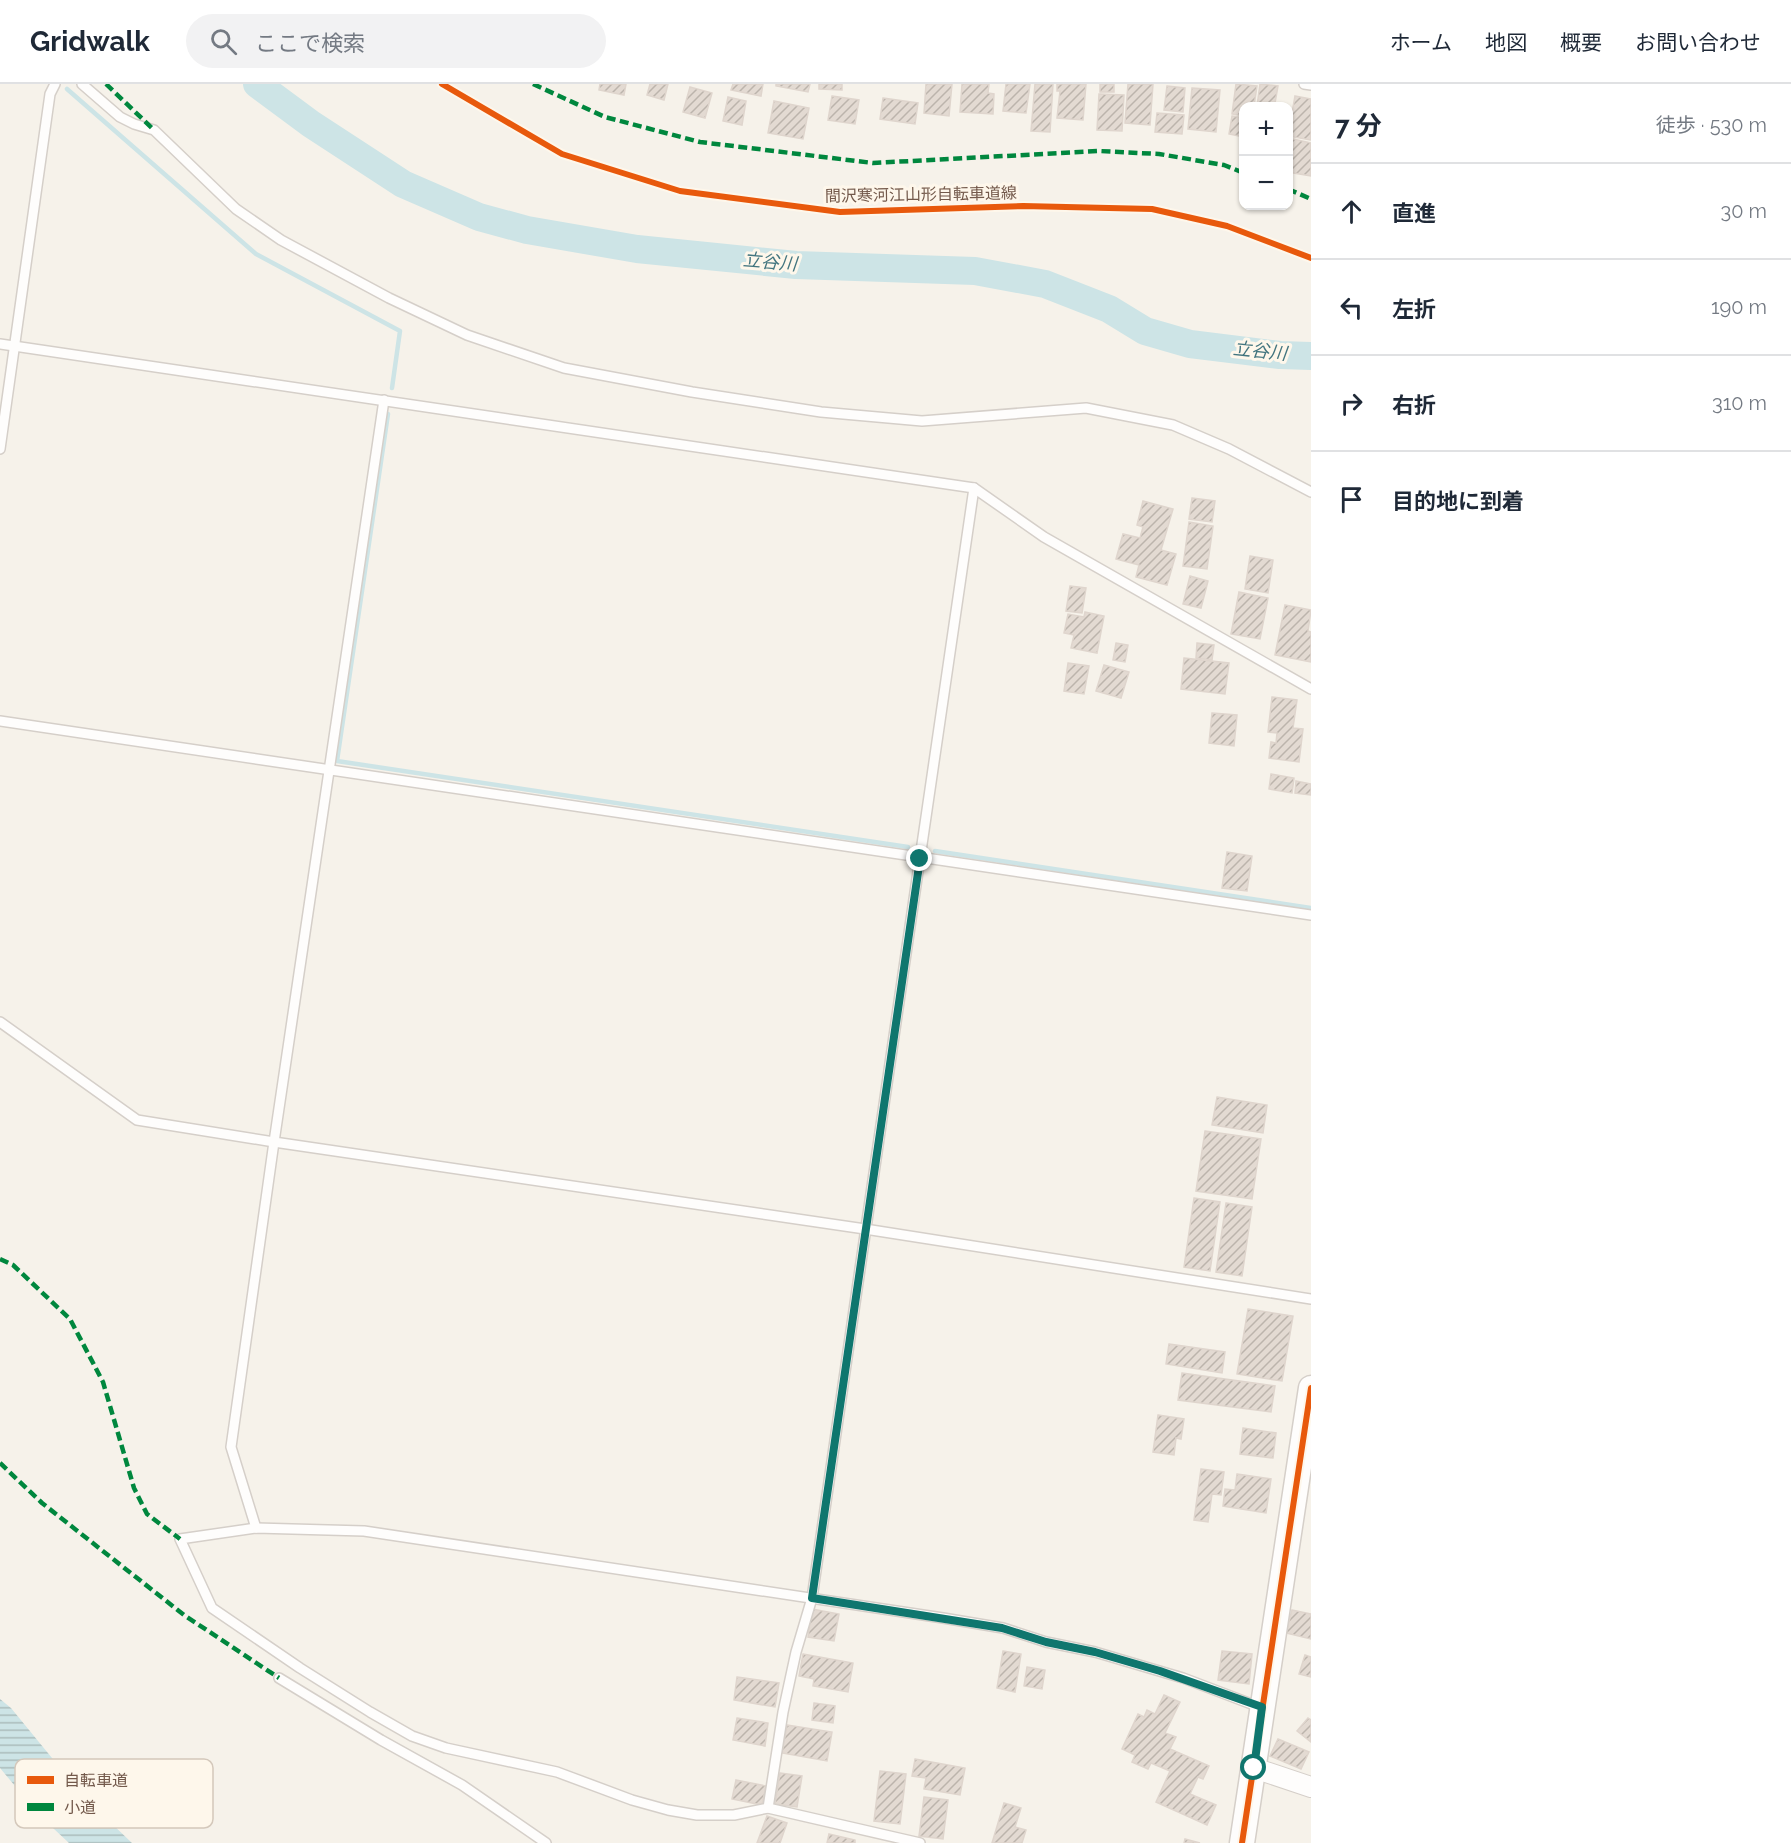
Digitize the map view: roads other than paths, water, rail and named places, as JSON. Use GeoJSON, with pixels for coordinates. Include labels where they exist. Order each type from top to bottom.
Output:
{"type":"FeatureCollection","features":[{"type":"Feature","properties":{"kind":"street"},"geometry":{"type":"LineString","coordinates":[[1242,1843],[1311,1388]]}},
{"type":"Feature","properties":{"kind":"street"},"geometry":{"type":"LineString","coordinates":[[1254,1768],[1311,1787]]}},
{"type":"Feature","properties":{"kind":"lane"},"geometry":{"type":"LineString","coordinates":[[0,448],[50,94],[55,84]]}},
{"type":"Feature","properties":{"kind":"lane"},"geometry":{"type":"LineString","coordinates":[[82,84],[120,117],[154,130],[236,209],[281,240],[389,298],[467,335],[564,368],[692,392],[821,412],[922,421],[1086,408],[1173,425],[1229,448],[1311,492]]}},
{"type":"Feature","properties":{"kind":"lane"},"geometry":{"type":"LineString","coordinates":[[1304,84],[1311,85]]}},
{"type":"Feature","properties":{"kind":"lane"},"geometry":{"type":"LineString","coordinates":[[0,344],[974,488],[1044,537],[1311,689]]}},
{"type":"Feature","properties":{"kind":"lane"},"geometry":{"type":"LineString","coordinates":[[256,1528],[231,1447],[328,770],[384,400]]}},
{"type":"Feature","properties":{"kind":"lane"},"geometry":{"type":"LineString","coordinates":[[768,1808],[783,1712],[796,1652],[812,1598],[974,488]]}},
{"type":"Feature","properties":{"kind":"lane"},"geometry":{"type":"LineString","coordinates":[[0,722],[1311,915]]}},
{"type":"Feature","properties":{"kind":"lane"},"geometry":{"type":"LineString","coordinates":[[0,1022],[137,1120],[865,1229],[1311,1299]]}},
{"type":"Feature","properties":{"kind":"lane"},"geometry":{"type":"LineString","coordinates":[[920,1843],[768,1808],[734,1815],[697,1815],[668,1810],[632,1800],[557,1772],[446,1748],[412,1736],[300,1668],[212,1608],[180,1539],[256,1528],[364,1531],[812,1598],[1002,1628],[1046,1642],[1095,1652],[1160,1671],[1262,1707]]}},
{"type":"Feature","properties":{"kind":"lane"},"geometry":{"type":"LineString","coordinates":[[279,1678],[381,1740],[462,1785],[546,1843]]}},
{"type":"Feature","properties":{"kind":"water"},"geometry":{"type":"Polygon","coordinates":[[[0,1699],[11,1708],[53,1759],[15,1759],[15,1786],[0,1768],[0,1699]]]}},
{"type":"Feature","properties":{"kind":"water"},"geometry":{"type":"Polygon","coordinates":[[[53,1828],[116,1828],[132,1843],[69,1843],[53,1828]]]}},
{"type":"Feature","properties":{"kind":"waterway","name":"立谷川"},"geometry":{"type":"LineString","coordinates":[[257,84],[311,124],[403,184],[479,217],[527,230],[637,249],[796,265],[975,271],[1045,284],[1109,309],[1145,331],[1190,344],[1280,355],[1311,356]]}},
{"type":"Feature","properties":{"kind":"waterway"},"geometry":{"type":"LineString","coordinates":[[67,89],[256,254],[400,331],[392,388]]}},
{"type":"Feature","properties":{"kind":"waterway"},"geometry":{"type":"LineString","coordinates":[[388,414],[337,761],[908,847]]}},
{"type":"Feature","properties":{"kind":"waterway"},"geometry":{"type":"LineString","coordinates":[[935,851],[1311,908]]}}]}
